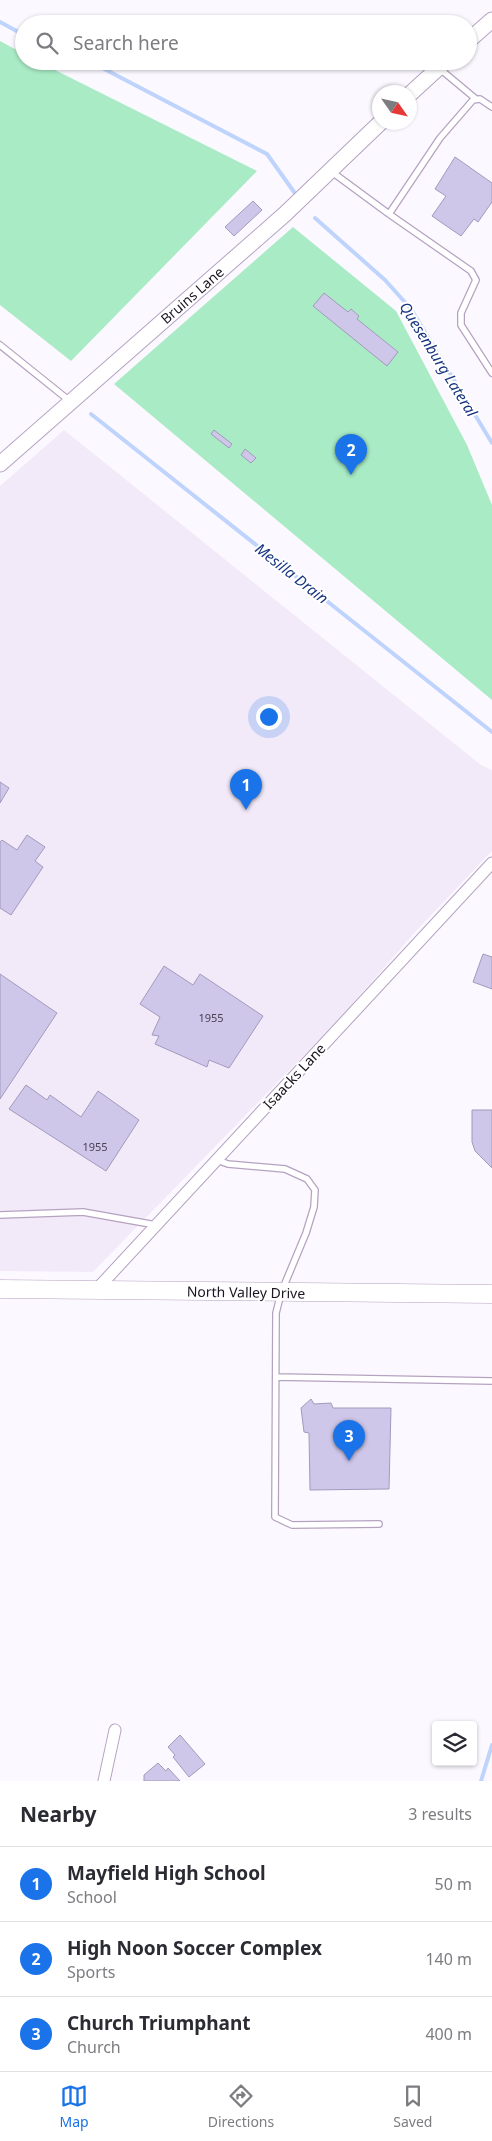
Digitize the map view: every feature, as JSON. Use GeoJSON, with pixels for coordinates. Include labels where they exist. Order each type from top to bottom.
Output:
{"type":"FeatureCollection","features":[{"type":"Feature","properties":{"kind":"main road","name":"North Valley Drive"},"geometry":{"type":"LineString","coordinates":[[0,1289],[492,1294]]}},
{"type":"Feature","properties":{"kind":"street"},"geometry":{"type":"LineString","coordinates":[[477,33],[492,20]]}},
{"type":"Feature","properties":{"kind":"street"},"geometry":{"type":"LineString","coordinates":[[417,88],[436,70]]}},
{"type":"Feature","properties":{"kind":"street","name":"Bruins Lane"},"geometry":{"type":"LineString","coordinates":[[0,464],[332,172],[373,130]]}},
{"type":"Feature","properties":{"kind":"street","name":"Isaacks Lane"},"geometry":{"type":"LineString","coordinates":[[97,1289],[492,863]]}},
{"type":"Feature","properties":{"kind":"street"},"geometry":{"type":"LineString","coordinates":[[104,1781],[115,1730]]}},
{"type":"Feature","properties":{"kind":"lane"},"geometry":{"type":"LineString","coordinates":[[447,70],[476,100]]}},
{"type":"Feature","properties":{"kind":"lane"},"geometry":{"type":"LineString","coordinates":[[389,214],[440,138],[473,100],[480,99],[492,107]]}},
{"type":"Feature","properties":{"kind":"lane"},"geometry":{"type":"LineString","coordinates":[[332,172],[470,271],[476,280],[461,313],[461,324],[492,373]]}},
{"type":"Feature","properties":{"kind":"lane"},"geometry":{"type":"LineString","coordinates":[[0,345],[71,402]]}},
{"type":"Feature","properties":{"kind":"lane"},"geometry":{"type":"LineString","coordinates":[[217,1160],[228,1164],[284,1169],[307,1179],[315,1190],[314,1207],[281,1293],[276,1313],[275,1516],[292,1525],[379,1524]]}},
{"type":"Feature","properties":{"kind":"lane"},"geometry":{"type":"LineString","coordinates":[[0,1215],[83,1212],[156,1225]]}},
{"type":"Feature","properties":{"kind":"lane"},"geometry":{"type":"LineString","coordinates":[[276,1377],[492,1381]]}},
{"type":"Feature","properties":{"kind":"shaded area"},"geometry":{"type":"Polygon","coordinates":[[[64,430],[481,765],[492,770],[492,851],[417,930],[340,1018],[93,1272],[0,1271],[0,486],[64,430]]]}},
{"type":"Feature","properties":{"kind":"green space"},"geometry":{"type":"Polygon","coordinates":[[[0,41],[15,49],[15,70],[55,70],[257,171],[71,361],[0,305],[0,41]]]}},
{"type":"Feature","properties":{"kind":"green space"},"geometry":{"type":"Polygon","coordinates":[[[293,227],[396,311],[467,445],[492,505],[492,700],[114,384],[293,227]]]}},
{"type":"Feature","properties":{"kind":"building"},"geometry":{"type":"Polygon","coordinates":[[[455,157],[492,183],[492,202],[478,222],[474,219],[461,236],[432,216],[446,196],[435,189],[455,157]]]}},
{"type":"Feature","properties":{"kind":"building"},"geometry":{"type":"Polygon","coordinates":[[[253,201],[262,210],[234,236],[225,227],[253,201]]]}},
{"type":"Feature","properties":{"kind":"building"},"geometry":{"type":"Polygon","coordinates":[[[324,293],[348,312],[351,309],[359,316],[357,319],[398,352],[387,366],[313,306],[324,293]]]}},
{"type":"Feature","properties":{"kind":"building"},"geometry":{"type":"Polygon","coordinates":[[[214,430],[232,444],[229,448],[211,434],[214,430]]]}},
{"type":"Feature","properties":{"kind":"building"},"geometry":{"type":"Polygon","coordinates":[[[245,449],[256,458],[251,463],[241,455],[245,449]]]}},
{"type":"Feature","properties":{"kind":"building"},"geometry":{"type":"Polygon","coordinates":[[[0,782],[9,788],[0,803],[0,782]]]}},
{"type":"Feature","properties":{"kind":"building"},"geometry":{"type":"Polygon","coordinates":[[[27,835],[45,847],[35,861],[43,867],[11,915],[0,908],[0,842],[2,840],[17,850],[27,835]]]}},
{"type":"Feature","properties":{"kind":"building"},"geometry":{"type":"Polygon","coordinates":[[[483,954],[492,957],[492,989],[473,982],[483,954]]]}},
{"type":"Feature","properties":{"kind":"building"},"geometry":{"type":"Polygon","coordinates":[[[164,966],[193,985],[200,974],[263,1016],[229,1068],[209,1060],[207,1067],[155,1044],[159,1036],[152,1035],[160,1017],[140,1004],[164,966]]]}},
{"type":"Feature","properties":{"kind":"building"},"geometry":{"type":"Polygon","coordinates":[[[0,974],[57,1013],[0,1099],[0,974]]]}},
{"type":"Feature","properties":{"kind":"building"},"geometry":{"type":"Polygon","coordinates":[[[26,1085],[47,1100],[50,1095],[81,1117],[98,1091],[139,1120],[106,1171],[9,1109],[26,1085]]]}},
{"type":"Feature","properties":{"kind":"building"},"geometry":{"type":"Polygon","coordinates":[[[472,1110],[492,1110],[492,1168],[475,1151],[472,1142],[472,1110]]]}},
{"type":"Feature","properties":{"kind":"building"},"geometry":{"type":"Polygon","coordinates":[[[311,1399],[314,1404],[331,1403],[333,1408],[391,1408],[389,1489],[310,1490],[309,1433],[304,1432],[301,1408],[311,1399]]]}},
{"type":"Feature","properties":{"kind":"building"},"geometry":{"type":"Polygon","coordinates":[[[180,1735],[205,1764],[189,1777],[173,1757],[175,1755],[168,1747],[180,1735]]]}},
{"type":"Feature","properties":{"kind":"building"},"geometry":{"type":"Polygon","coordinates":[[[158,1763],[166,1771],[168,1768],[180,1781],[144,1781],[144,1775],[158,1763]]]}},
{"type":"Feature","properties":{"kind":"waterway","name":"Quesenburg Lateral"},"geometry":{"type":"LineString","coordinates":[[0,22],[15,30]]}},
{"type":"Feature","properties":{"kind":"waterway","name":"Quesenburg Lateral"},"geometry":{"type":"LineString","coordinates":[[106,70],[267,154],[294,192]]}},
{"type":"Feature","properties":{"kind":"waterway","name":"Quesenburg Lateral"},"geometry":{"type":"LineString","coordinates":[[315,218],[385,280],[411,309],[492,443]]}},
{"type":"Feature","properties":{"kind":"waterway","name":"Mesilla Drain"},"geometry":{"type":"LineString","coordinates":[[91,414],[492,732]]}},
{"type":"Feature","properties":{"kind":"waterway","name":"Quesenburg Lateral"},"geometry":{"type":"LineString","coordinates":[[481,1781],[492,1745]]}},
{"type":"Feature","properties":{"kind":"place","name":"High Noon Soccer Complex"},"geometry":{"type":"Point","coordinates":[351,475]}},
{"type":"Feature","properties":{"kind":"place","name":"Mayfield High School"},"geometry":{"type":"Point","coordinates":[246,810]}},
{"type":"Feature","properties":{"kind":"place","name":"Church Triumphant"},"geometry":{"type":"Point","coordinates":[349,1461]}}]}
